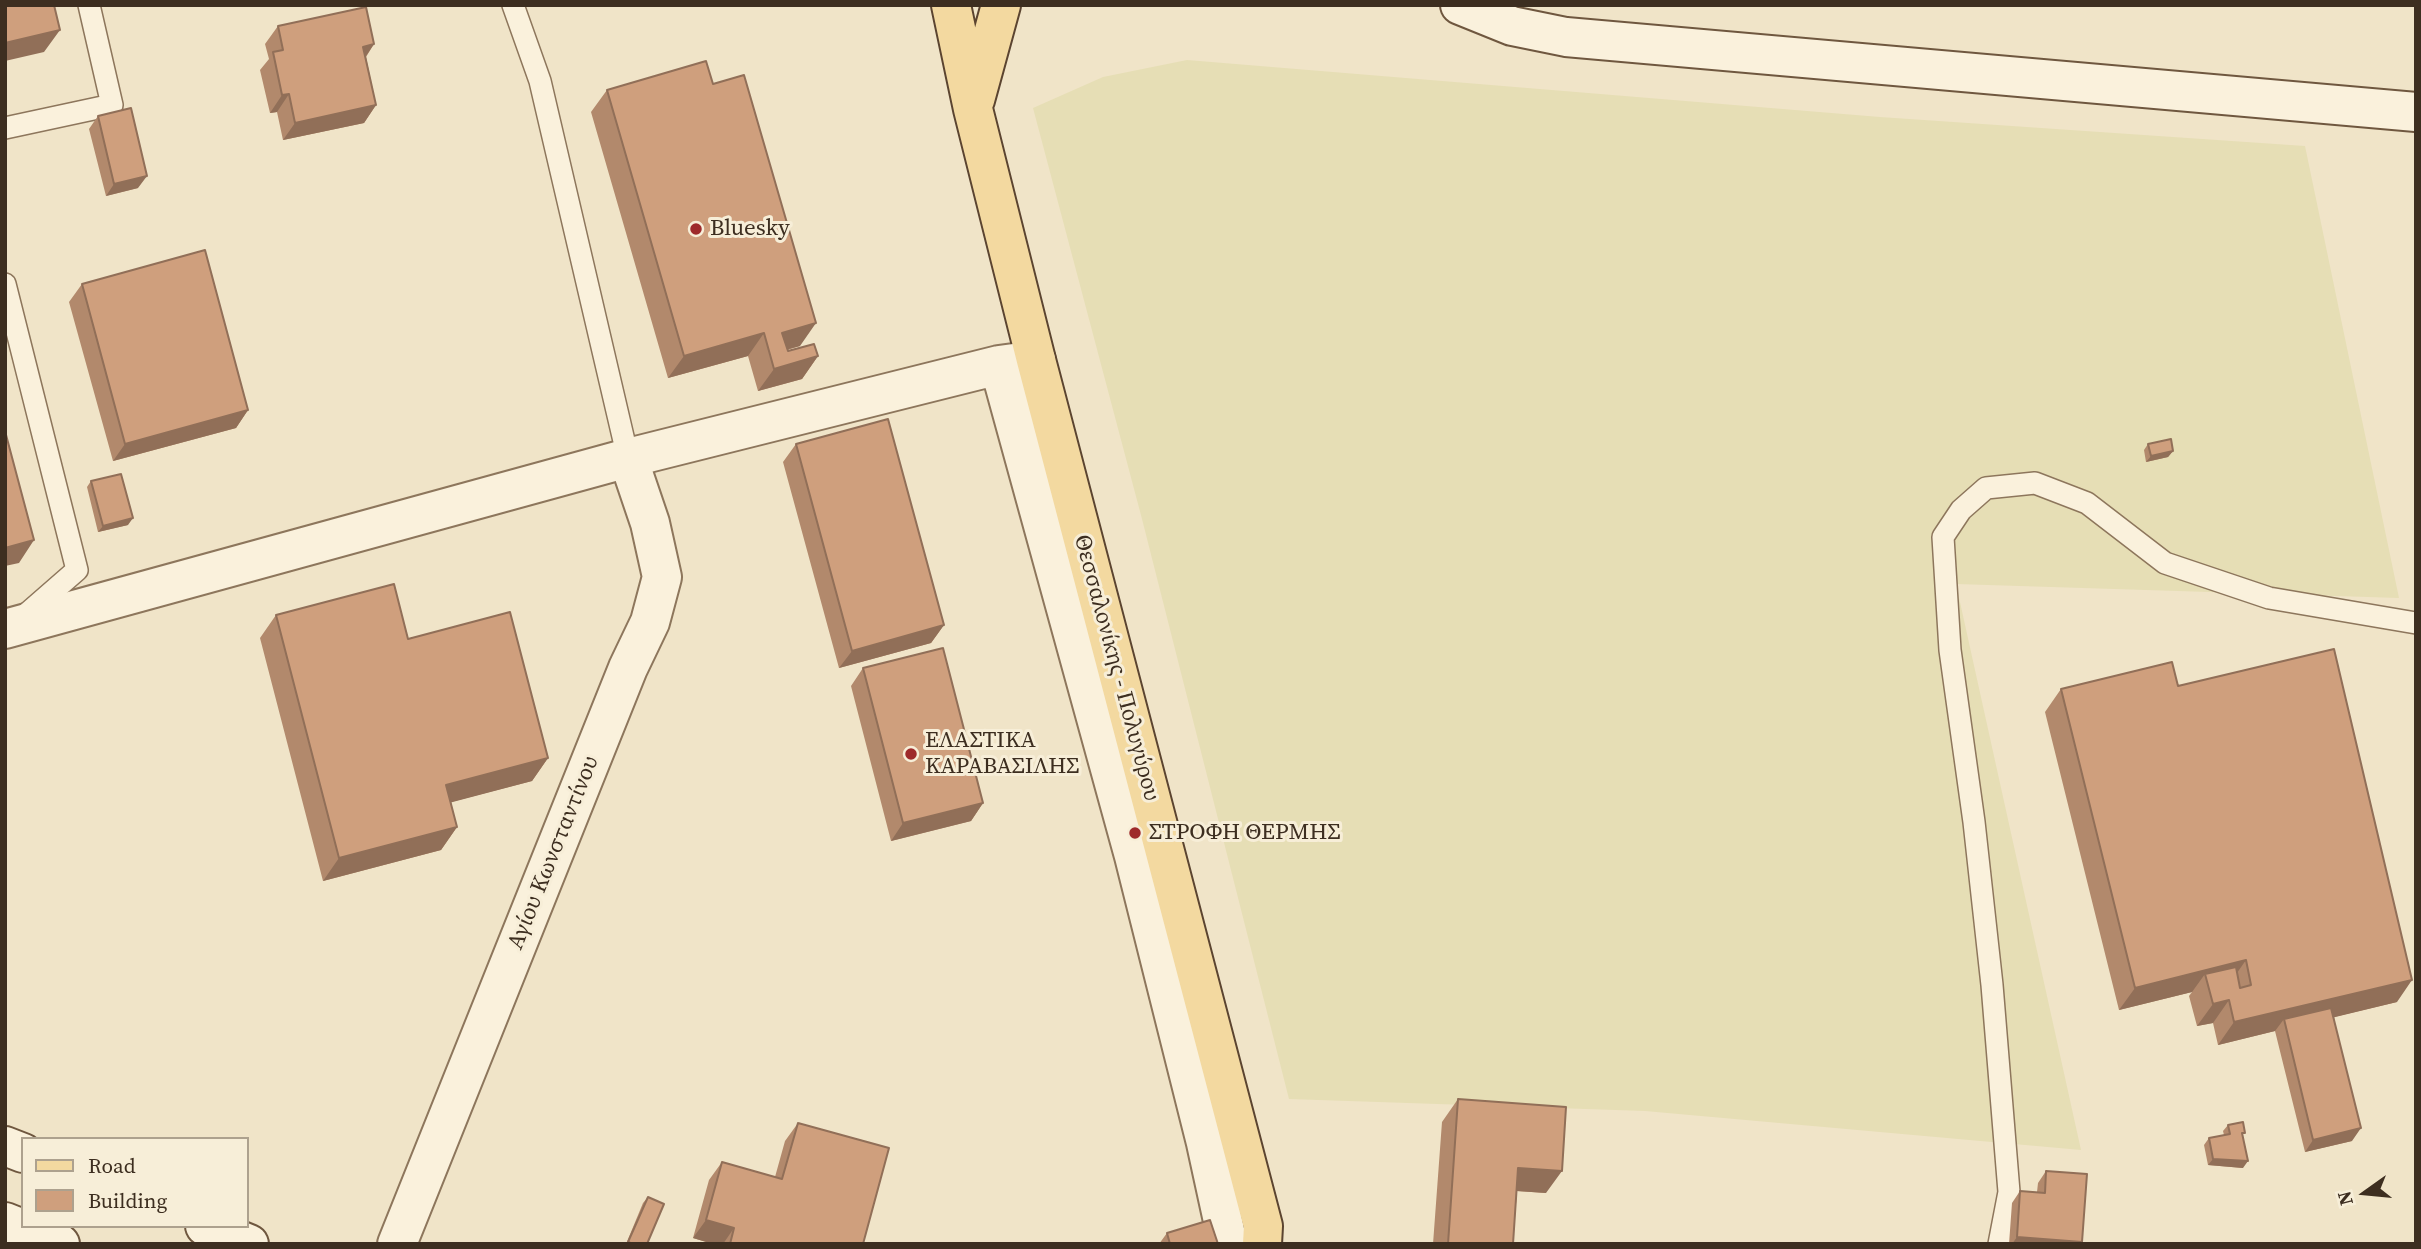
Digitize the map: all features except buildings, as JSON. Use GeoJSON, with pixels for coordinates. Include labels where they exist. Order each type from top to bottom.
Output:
{"type":"FeatureCollection","features":[{"type":"Feature","properties":{"kind":"main road","name":"Θεσσαλονίκης - Πολυγύρου"},"geometry":{"type":"LineString","coordinates":[[951,5],[973,109],[1018,362],[1266,1238]]}},
{"type":"Feature","properties":{"kind":"main road","name":"Θεσσαλονίκης - Πολυγύρου"},"geometry":{"type":"LineString","coordinates":[[973,109],[1001,5]]}},
{"type":"Feature","properties":{"kind":"street"},"geometry":{"type":"LineString","coordinates":[[1460,5],[1512,26],[1566,37],[2416,112]]}},
{"type":"Feature","properties":{"kind":"street"},"geometry":{"type":"LineString","coordinates":[[9,628],[628,458],[1018,362],[1228,1244]]}},
{"type":"Feature","properties":{"kind":"street","name":"Αγίου Κωνσταντίνου"},"geometry":{"type":"LineString","coordinates":[[397,1244],[628,668],[650,622],[662,577],[650,523],[628,458]]}},
{"type":"Feature","properties":{"kind":"street"},"geometry":{"type":"LineString","coordinates":[[5,1222],[60,1244]]}},
{"type":"Feature","properties":{"kind":"street"},"geometry":{"type":"LineString","coordinates":[[210,1228],[249,1244]]}},
{"type":"Feature","properties":{"kind":"lane"},"geometry":{"type":"LineString","coordinates":[[5,128],[112,105],[89,5]]}},
{"type":"Feature","properties":{"kind":"lane"},"geometry":{"type":"LineString","coordinates":[[513,5],[540,81],[628,458]]}},
{"type":"Feature","properties":{"kind":"lane"},"geometry":{"type":"LineString","coordinates":[[5,284],[77,570],[9,628]]}},
{"type":"Feature","properties":{"kind":"lane"},"geometry":{"type":"LineString","coordinates":[[1999,1244],[2009,1192],[1993,985],[1950,650],[1943,537],[1961,510],[1986,488],[2035,483],[2087,503],[2165,563],[2269,598],[2416,623]]}},
{"type":"Feature","properties":{"kind":"shaded area"},"geometry":{"type":"Polygon","coordinates":[[[1187,60],[1880,117],[2305,146],[2399,598],[1956,584],[2081,1150],[1645,1111],[1289,1099],[1142,519],[1033,108],[1103,77],[1187,60]]]}},
{"type":"Feature","properties":{"kind":"place","name":"Bluesky"},"geometry":{"type":"Point","coordinates":[696,229]}},
{"type":"Feature","properties":{"kind":"place","name":"ΕΛΑΣΤΙΚΑ ΚΑΡΑΒΑΣΙΛΗΣ"},"geometry":{"type":"Point","coordinates":[911,754]}},
{"type":"Feature","properties":{"kind":"place","name":"ΣΤΡΟΦΗ ΘΕΡΜΗΣ"},"geometry":{"type":"Point","coordinates":[1135,833]}}]}
